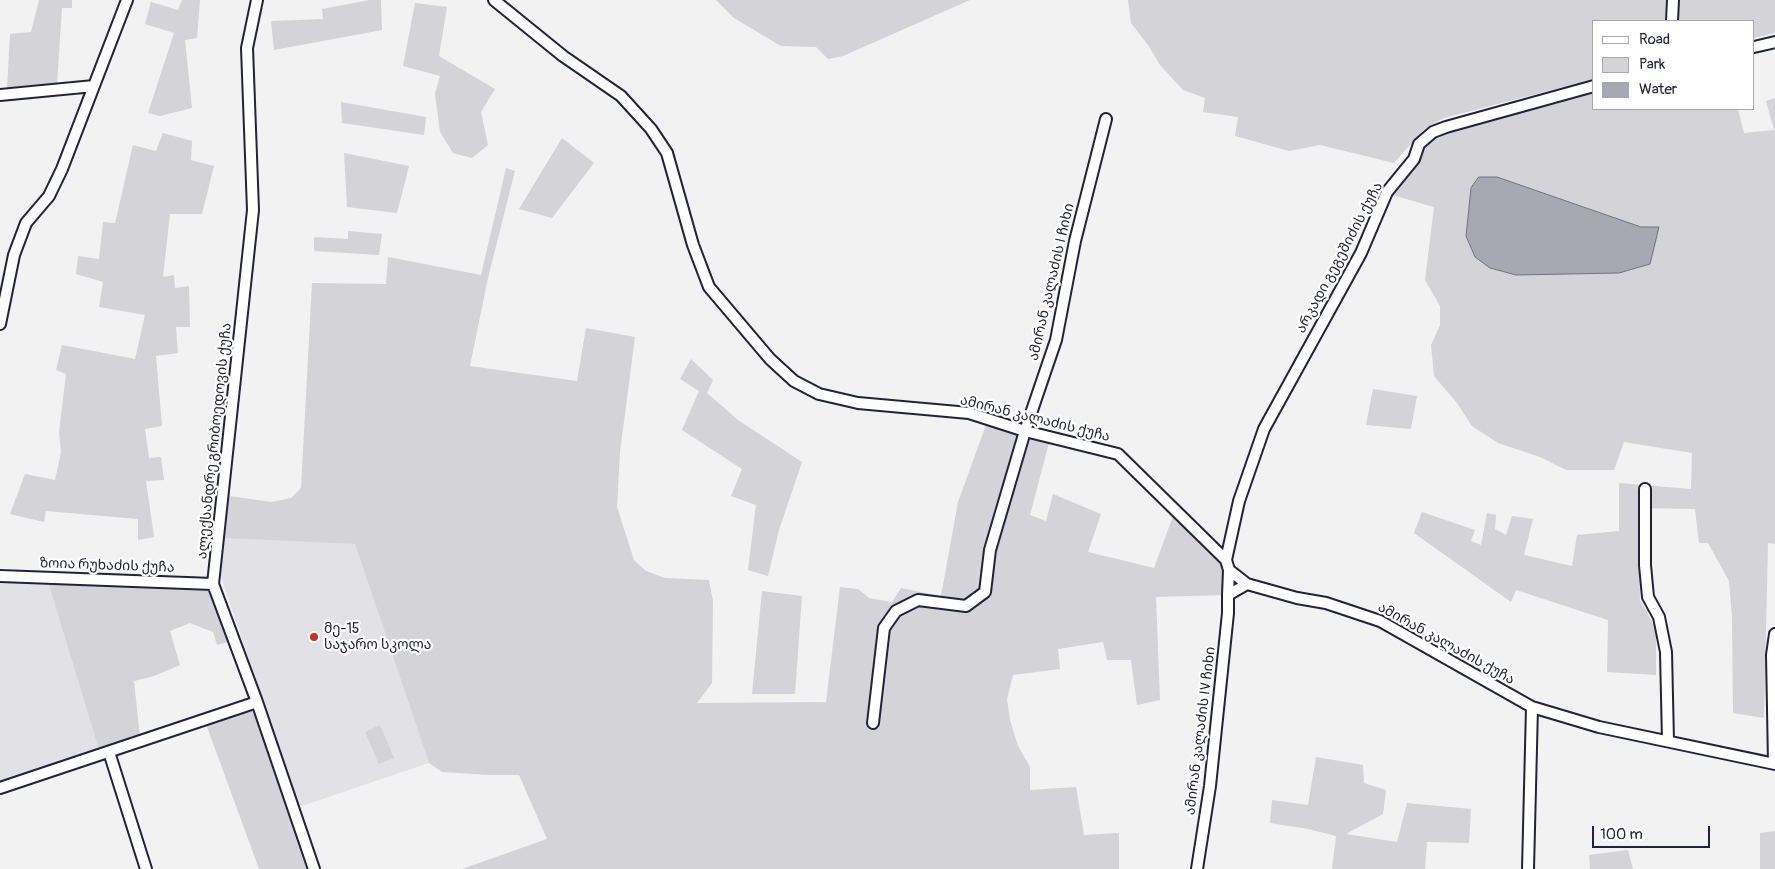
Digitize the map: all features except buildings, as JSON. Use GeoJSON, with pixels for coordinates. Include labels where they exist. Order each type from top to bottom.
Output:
{"type":"FeatureCollection","features":[{"type":"Feature","properties":{"kind":"street"},"geometry":{"type":"LineString","coordinates":[[0,324],[14,255],[26,223],[50,196],[127,0]]}},
{"type":"Feature","properties":{"kind":"street","name":"ალექსანდრე გრიბოედოვის ქუჩა"},"geometry":{"type":"LineString","coordinates":[[257,0],[247,48],[253,210],[214,584],[257,702],[314,869]]}},
{"type":"Feature","properties":{"kind":"street","name":"ამირან კალაძის ქუჩა"},"geometry":{"type":"LineString","coordinates":[[494,0],[563,56],[622,96],[651,129],[667,153],[693,245],[709,286],[770,359],[794,381],[819,394],[858,403],[969,413],[1025,431],[1118,454],[1247,584],[1297,598],[1326,603],[1380,621],[1532,707],[1599,727],[1774,763]]}},
{"type":"Feature","properties":{"kind":"street"},"geometry":{"type":"LineString","coordinates":[[1672,20],[1673,0]]}},
{"type":"Feature","properties":{"kind":"street"},"geometry":{"type":"LineString","coordinates":[[1755,47],[1775,42]]}},
{"type":"Feature","properties":{"kind":"street"},"geometry":{"type":"LineString","coordinates":[[0,95],[94,86]]}},
{"type":"Feature","properties":{"kind":"street","name":"არკადი გეგეშიძის ქუჩა"},"geometry":{"type":"LineString","coordinates":[[1228,565],[1239,501],[1264,429],[1361,253],[1387,192],[1414,159],[1419,144],[1433,132],[1446,127],[1592,87]]}},
{"type":"Feature","properties":{"kind":"street","name":"ამირან კალაძის I ჩიხი"},"geometry":{"type":"LineString","coordinates":[[873,723],[884,628],[896,611],[918,600],[966,606],[985,592],[990,550],[1025,431],[1056,340],[1075,241],[1106,119]]}},
{"type":"Feature","properties":{"kind":"street"},"geometry":{"type":"LineString","coordinates":[[1645,489],[1645,565],[1648,597],[1660,616],[1666,652],[1668,741]]}},
{"type":"Feature","properties":{"kind":"street","name":"ამირან კალაძის IV ჩიხი"},"geometry":{"type":"LineString","coordinates":[[1197,869],[1210,786],[1228,613],[1228,565]]}},
{"type":"Feature","properties":{"kind":"street","name":"ზოია რუხაძის ქუჩა"},"geometry":{"type":"LineString","coordinates":[[0,576],[214,584]]}},
{"type":"Feature","properties":{"kind":"street"},"geometry":{"type":"LineString","coordinates":[[1228,595],[1247,584]]}},
{"type":"Feature","properties":{"kind":"street"},"geometry":{"type":"LineString","coordinates":[[1774,763],[1772,655],[1775,634]]}},
{"type":"Feature","properties":{"kind":"street"},"geometry":{"type":"LineString","coordinates":[[0,788],[257,702]]}},
{"type":"Feature","properties":{"kind":"street"},"geometry":{"type":"LineString","coordinates":[[1528,869],[1532,707]]}},
{"type":"Feature","properties":{"kind":"street"},"geometry":{"type":"LineString","coordinates":[[109,752],[146,869]]}},
{"type":"Feature","properties":{"kind":"shaded area","name":"მე-15 საჯარო სკოლა"},"geometry":{"type":"Polygon","coordinates":[[[225,538],[355,543],[429,763],[299,807],[220,574],[225,538]]]}},
{"type":"Feature","properties":{"kind":"shaded area"},"geometry":{"type":"Polygon","coordinates":[[[0,582],[48,582],[99,750],[0,783],[0,582]]]}},
{"type":"Feature","properties":{"kind":"green space"},"geometry":{"type":"Polygon","coordinates":[[[39,0],[72,0],[72,8],[62,8],[57,84],[7,89],[10,34],[31,32],[39,0]]]}},
{"type":"Feature","properties":{"kind":"green space"},"geometry":{"type":"Polygon","coordinates":[[[182,0],[200,0],[197,38],[185,40],[192,108],[160,116],[148,113],[174,33],[145,24],[151,2],[178,10],[182,0]]]}},
{"type":"Feature","properties":{"kind":"green space"},"geometry":{"type":"Polygon","coordinates":[[[370,0],[381,0],[382,30],[274,50],[271,21],[323,19],[322,9],[370,0]]]}},
{"type":"Feature","properties":{"kind":"green space"},"geometry":{"type":"Polygon","coordinates":[[[716,0],[970,0],[843,56],[828,59],[816,47],[781,46],[734,18],[716,0]]]}},
{"type":"Feature","properties":{"kind":"green space"},"geometry":{"type":"Polygon","coordinates":[[[1128,0],[1775,0],[1775,33],[1755,38],[1755,20],[1592,20],[1592,80],[1444,118],[1424,129],[1394,163],[1320,145],[1289,151],[1235,136],[1238,117],[1203,112],[1205,98],[1183,90],[1160,65],[1131,23],[1128,0]]]}},
{"type":"Feature","properties":{"kind":"green space"},"geometry":{"type":"Polygon","coordinates":[[[415,3],[447,7],[439,56],[495,89],[481,112],[488,145],[472,158],[453,153],[440,132],[435,94],[440,76],[403,66],[415,3]]]}},
{"type":"Feature","properties":{"kind":"green space"},"geometry":{"type":"Polygon","coordinates":[[[1592,92],[1592,110],[1738,110],[1744,133],[1774,130],[1766,101],[1775,98],[1775,544],[1768,543],[1764,718],[1733,713],[1732,617],[1729,581],[1708,543],[1699,543],[1695,509],[1638,508],[1640,600],[1656,629],[1656,675],[1607,672],[1608,620],[1516,590],[1511,602],[1414,533],[1422,512],[1475,530],[1471,541],[1481,545],[1487,513],[1496,515],[1495,529],[1506,535],[1512,516],[1533,519],[1524,555],[1572,566],[1577,535],[1619,531],[1619,483],[1691,489],[1692,453],[1624,442],[1614,470],[1566,470],[1540,457],[1498,443],[1472,426],[1457,403],[1434,376],[1431,345],[1440,325],[1440,306],[1425,280],[1434,207],[1392,195],[1416,163],[1423,144],[1431,137],[1473,122],[1592,92]],[[1471,188],[1466,236],[1659,228],[1641,227],[1471,188]]]}},
{"type":"Feature","properties":{"kind":"green space"},"geometry":{"type":"Polygon","coordinates":[[[341,102],[426,117],[424,135],[342,123],[341,102]]]}},
{"type":"Feature","properties":{"kind":"green space"},"geometry":{"type":"Polygon","coordinates":[[[163,133],[192,141],[191,160],[214,166],[202,214],[170,214],[163,277],[174,275],[175,288],[189,286],[190,327],[176,327],[178,353],[156,356],[162,426],[145,429],[149,458],[161,457],[164,480],[146,481],[154,537],[138,540],[138,519],[46,511],[44,522],[10,514],[25,474],[55,480],[61,452],[59,432],[66,374],[56,370],[62,345],[135,359],[145,315],[99,307],[103,282],[76,274],[78,256],[99,259],[103,222],[115,223],[133,145],[156,151],[163,133]]]}},
{"type":"Feature","properties":{"kind":"green space"},"geometry":{"type":"Polygon","coordinates":[[[562,138],[594,163],[552,218],[519,209],[562,138]]]}},
{"type":"Feature","properties":{"kind":"green space"},"geometry":{"type":"Polygon","coordinates":[[[344,153],[409,166],[397,213],[347,207],[344,153]]]}},
{"type":"Feature","properties":{"kind":"green space"},"geometry":{"type":"Polygon","coordinates":[[[506,168],[515,171],[488,278],[470,366],[577,381],[586,328],[635,337],[620,452],[617,507],[634,560],[646,571],[665,578],[709,580],[713,601],[712,683],[697,703],[826,702],[840,587],[858,589],[869,598],[892,602],[901,588],[941,596],[958,502],[987,422],[1049,443],[1030,515],[1046,521],[1053,494],[1101,514],[1088,552],[1154,568],[1173,516],[1212,550],[1225,567],[1225,595],[1156,597],[1160,700],[1137,705],[1131,660],[1107,660],[1103,642],[1058,649],[1060,669],[1013,675],[1007,699],[1010,720],[1018,746],[1030,767],[1030,790],[1076,787],[1084,835],[1119,833],[1119,869],[462,869],[547,839],[519,775],[442,772],[429,763],[355,544],[225,538],[229,496],[272,502],[291,498],[301,488],[312,283],[386,284],[388,257],[481,275],[506,168]]]}},
{"type":"Feature","properties":{"kind":"green space"},"geometry":{"type":"Polygon","coordinates":[[[348,231],[382,234],[379,255],[314,251],[314,237],[348,239],[348,231]]]}},
{"type":"Feature","properties":{"kind":"green space"},"geometry":{"type":"Polygon","coordinates":[[[691,359],[713,380],[707,393],[738,420],[802,462],[779,530],[768,576],[748,570],[756,505],[731,496],[742,469],[682,430],[699,391],[680,379],[691,359]]]}},
{"type":"Feature","properties":{"kind":"green space"},"geometry":{"type":"Polygon","coordinates":[[[1373,389],[1417,396],[1411,429],[1366,425],[1373,389]]]}},
{"type":"Feature","properties":{"kind":"green space"},"geometry":{"type":"Polygon","coordinates":[[[48,582],[211,587],[231,641],[217,645],[213,632],[190,623],[170,631],[180,665],[154,676],[134,681],[140,737],[99,750],[48,582]]]}},
{"type":"Feature","properties":{"kind":"green space"},"geometry":{"type":"Polygon","coordinates":[[[762,591],[802,596],[795,694],[752,694],[762,591]]]}},
{"type":"Feature","properties":{"kind":"green space"},"geometry":{"type":"Polygon","coordinates":[[[249,711],[257,714],[309,869],[259,869],[206,724],[249,711]]]}},
{"type":"Feature","properties":{"kind":"green space"},"geometry":{"type":"Polygon","coordinates":[[[380,725],[394,758],[379,764],[365,732],[380,725]]]}},
{"type":"Feature","properties":{"kind":"green space"},"geometry":{"type":"Polygon","coordinates":[[[1316,757],[1363,765],[1364,783],[1386,790],[1383,814],[1346,834],[1397,842],[1407,803],[1471,809],[1469,843],[1427,842],[1425,869],[1332,869],[1336,836],[1270,823],[1272,800],[1308,805],[1316,757]]]}},
{"type":"Feature","properties":{"kind":"green space"},"geometry":{"type":"Polygon","coordinates":[[[1775,831],[1775,869],[1760,869],[1760,833],[1775,831]]]}},
{"type":"Feature","properties":{"kind":"green space"},"geometry":{"type":"Polygon","coordinates":[[[1628,850],[1633,869],[1590,869],[1589,855],[1628,850]]]}},
{"type":"Feature","properties":{"kind":"water"},"geometry":{"type":"Polygon","coordinates":[[[1479,177],[1497,177],[1641,227],[1659,227],[1650,264],[1619,273],[1516,275],[1490,268],[1475,257],[1466,236],[1471,188],[1479,177]]]}},
{"type":"Feature","properties":{"kind":"place","name":"მე-15 საჯარო სკოლა"},"geometry":{"type":"Point","coordinates":[314,637]}}]}
